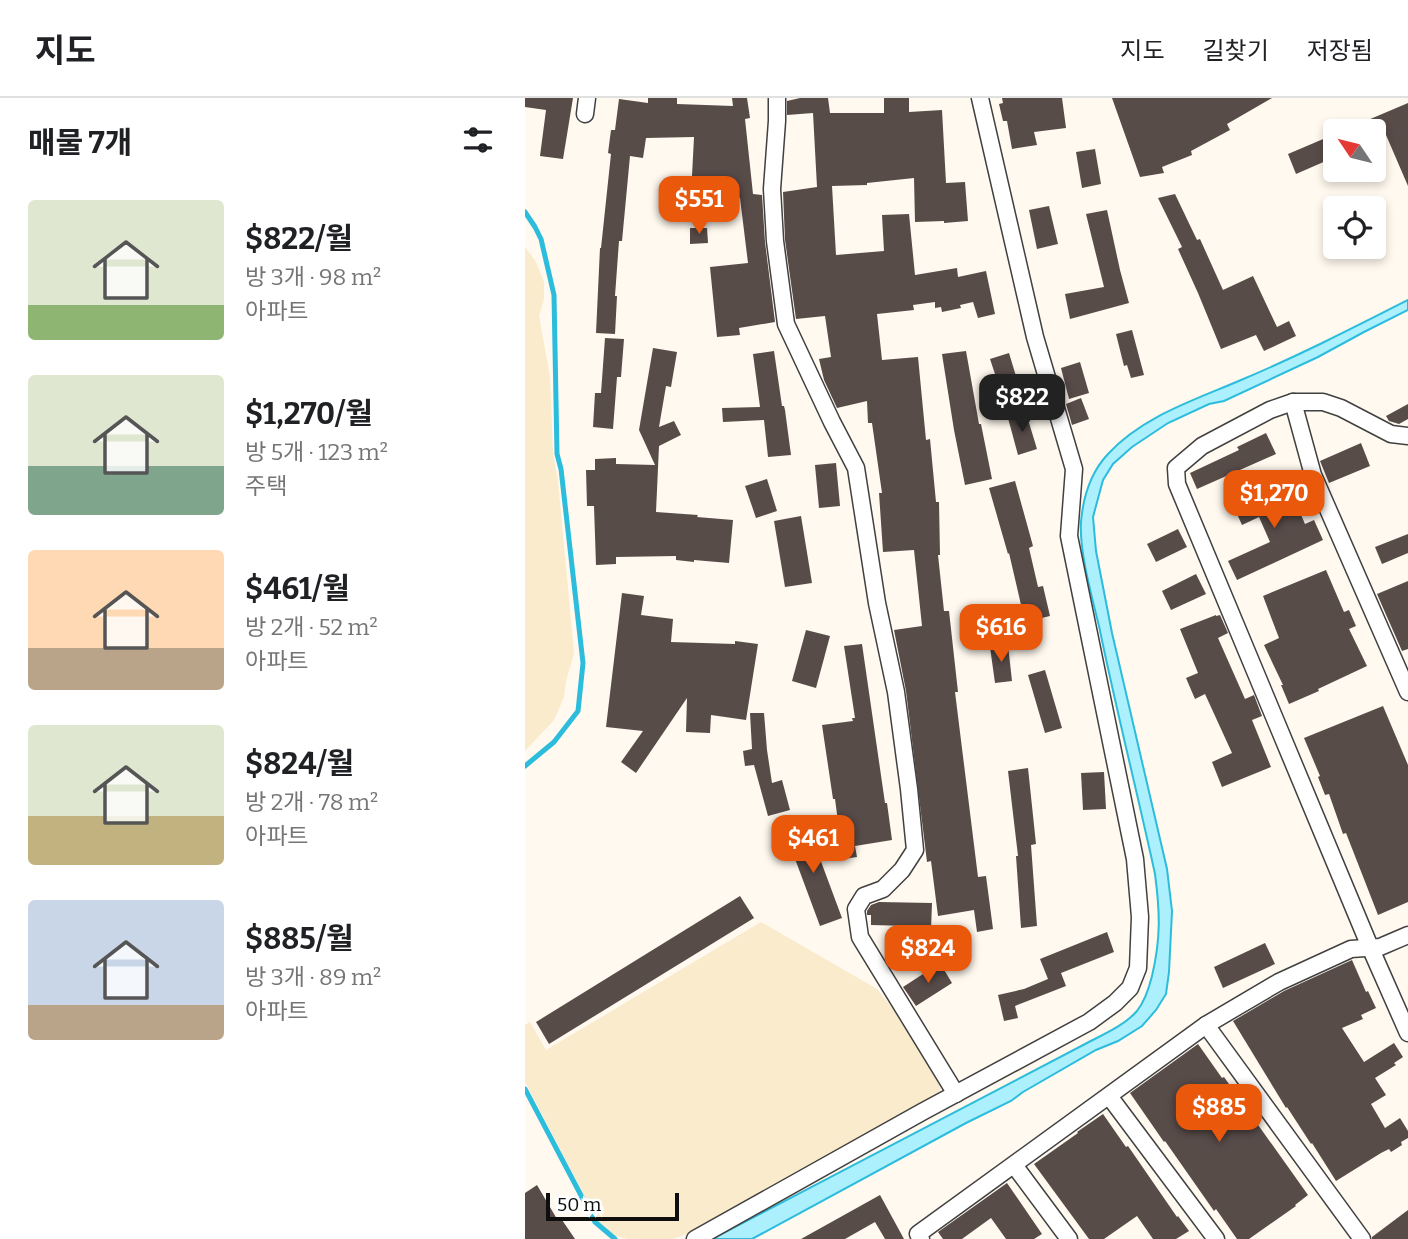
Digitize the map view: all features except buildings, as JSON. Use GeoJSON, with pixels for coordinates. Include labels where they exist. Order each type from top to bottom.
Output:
{"type":"FeatureCollection","features":[{"type":"Feature","properties":{"kind":"street"},"geometry":{"type":"LineString","coordinates":[[777,98],[772,189],[775,241],[786,324],[856,468],[877,603],[896,692],[915,850],[902,870],[883,888],[864,896],[856,909],[860,937],[956,1094]]}},
{"type":"Feature","properties":{"kind":"street"},"geometry":{"type":"LineString","coordinates":[[695,1239],[1089,1022],[1130,988],[1138,968],[1140,917],[1135,859],[1069,536],[1074,469],[1035,337],[980,98]]}},
{"type":"Feature","properties":{"kind":"street"},"geometry":{"type":"LineString","coordinates":[[1293,402],[1313,475],[1408,692]]}},
{"type":"Feature","properties":{"kind":"street"},"geometry":{"type":"LineString","coordinates":[[1408,436],[1391,434],[1341,408],[1323,402],[1293,402],[1270,410],[1202,446],[1176,468],[1177,484],[1408,1033]]}},
{"type":"Feature","properties":{"kind":"street"},"geometry":{"type":"LineString","coordinates":[[921,1239],[918,1234],[1206,1025],[1279,982],[1351,949],[1380,947],[1408,936]]}},
{"type":"Feature","properties":{"kind":"street"},"geometry":{"type":"LineString","coordinates":[[1206,1025],[1362,1239]]}},
{"type":"Feature","properties":{"kind":"street"},"geometry":{"type":"LineString","coordinates":[[1109,1096],[1216,1239]]}},
{"type":"Feature","properties":{"kind":"street"},"geometry":{"type":"LineString","coordinates":[[1014,1164],[1069,1239]]}},
{"type":"Feature","properties":{"kind":"shaded area"},"geometry":{"type":"Polygon","coordinates":[[[525,247],[536,262],[544,282],[544,299],[539,316],[550,377],[553,454],[558,481],[574,653],[564,697],[554,720],[525,751],[525,247]]]}},
{"type":"Feature","properties":{"kind":"shaded area"},"geometry":{"type":"Polygon","coordinates":[[[761,922],[877,989],[921,1044],[941,1082],[940,1093],[706,1227],[673,1239],[628,1239],[612,1235],[598,1222],[525,1082],[525,1025],[530,1022],[546,1050],[761,922]]]}},
{"type":"Feature","properties":{"kind":"water"},"geometry":{"type":"Polygon","coordinates":[[[1408,300],[1408,310],[1318,357],[1224,401],[1209,404],[1168,423],[1132,447],[1113,464],[1103,480],[1093,517],[1096,551],[1112,633],[1167,869],[1172,911],[1166,994],[1156,1010],[1142,1026],[1118,1041],[1096,1050],[1011,1101],[752,1239],[712,1239],[1107,1033],[1127,1021],[1137,1011],[1148,990],[1155,962],[1159,925],[1158,901],[1155,874],[1084,560],[1081,522],[1089,486],[1108,454],[1153,419],[1304,352],[1408,300]]]}},
{"type":"Feature","properties":{"kind":"waterway"},"geometry":{"type":"LineString","coordinates":[[525,212],[541,239],[554,295],[557,454],[561,469],[583,663],[578,711],[554,742],[525,766]]}},
{"type":"Feature","properties":{"kind":"waterway"},"geometry":{"type":"LineString","coordinates":[[525,1089],[595,1222],[615,1239]]}}]}
